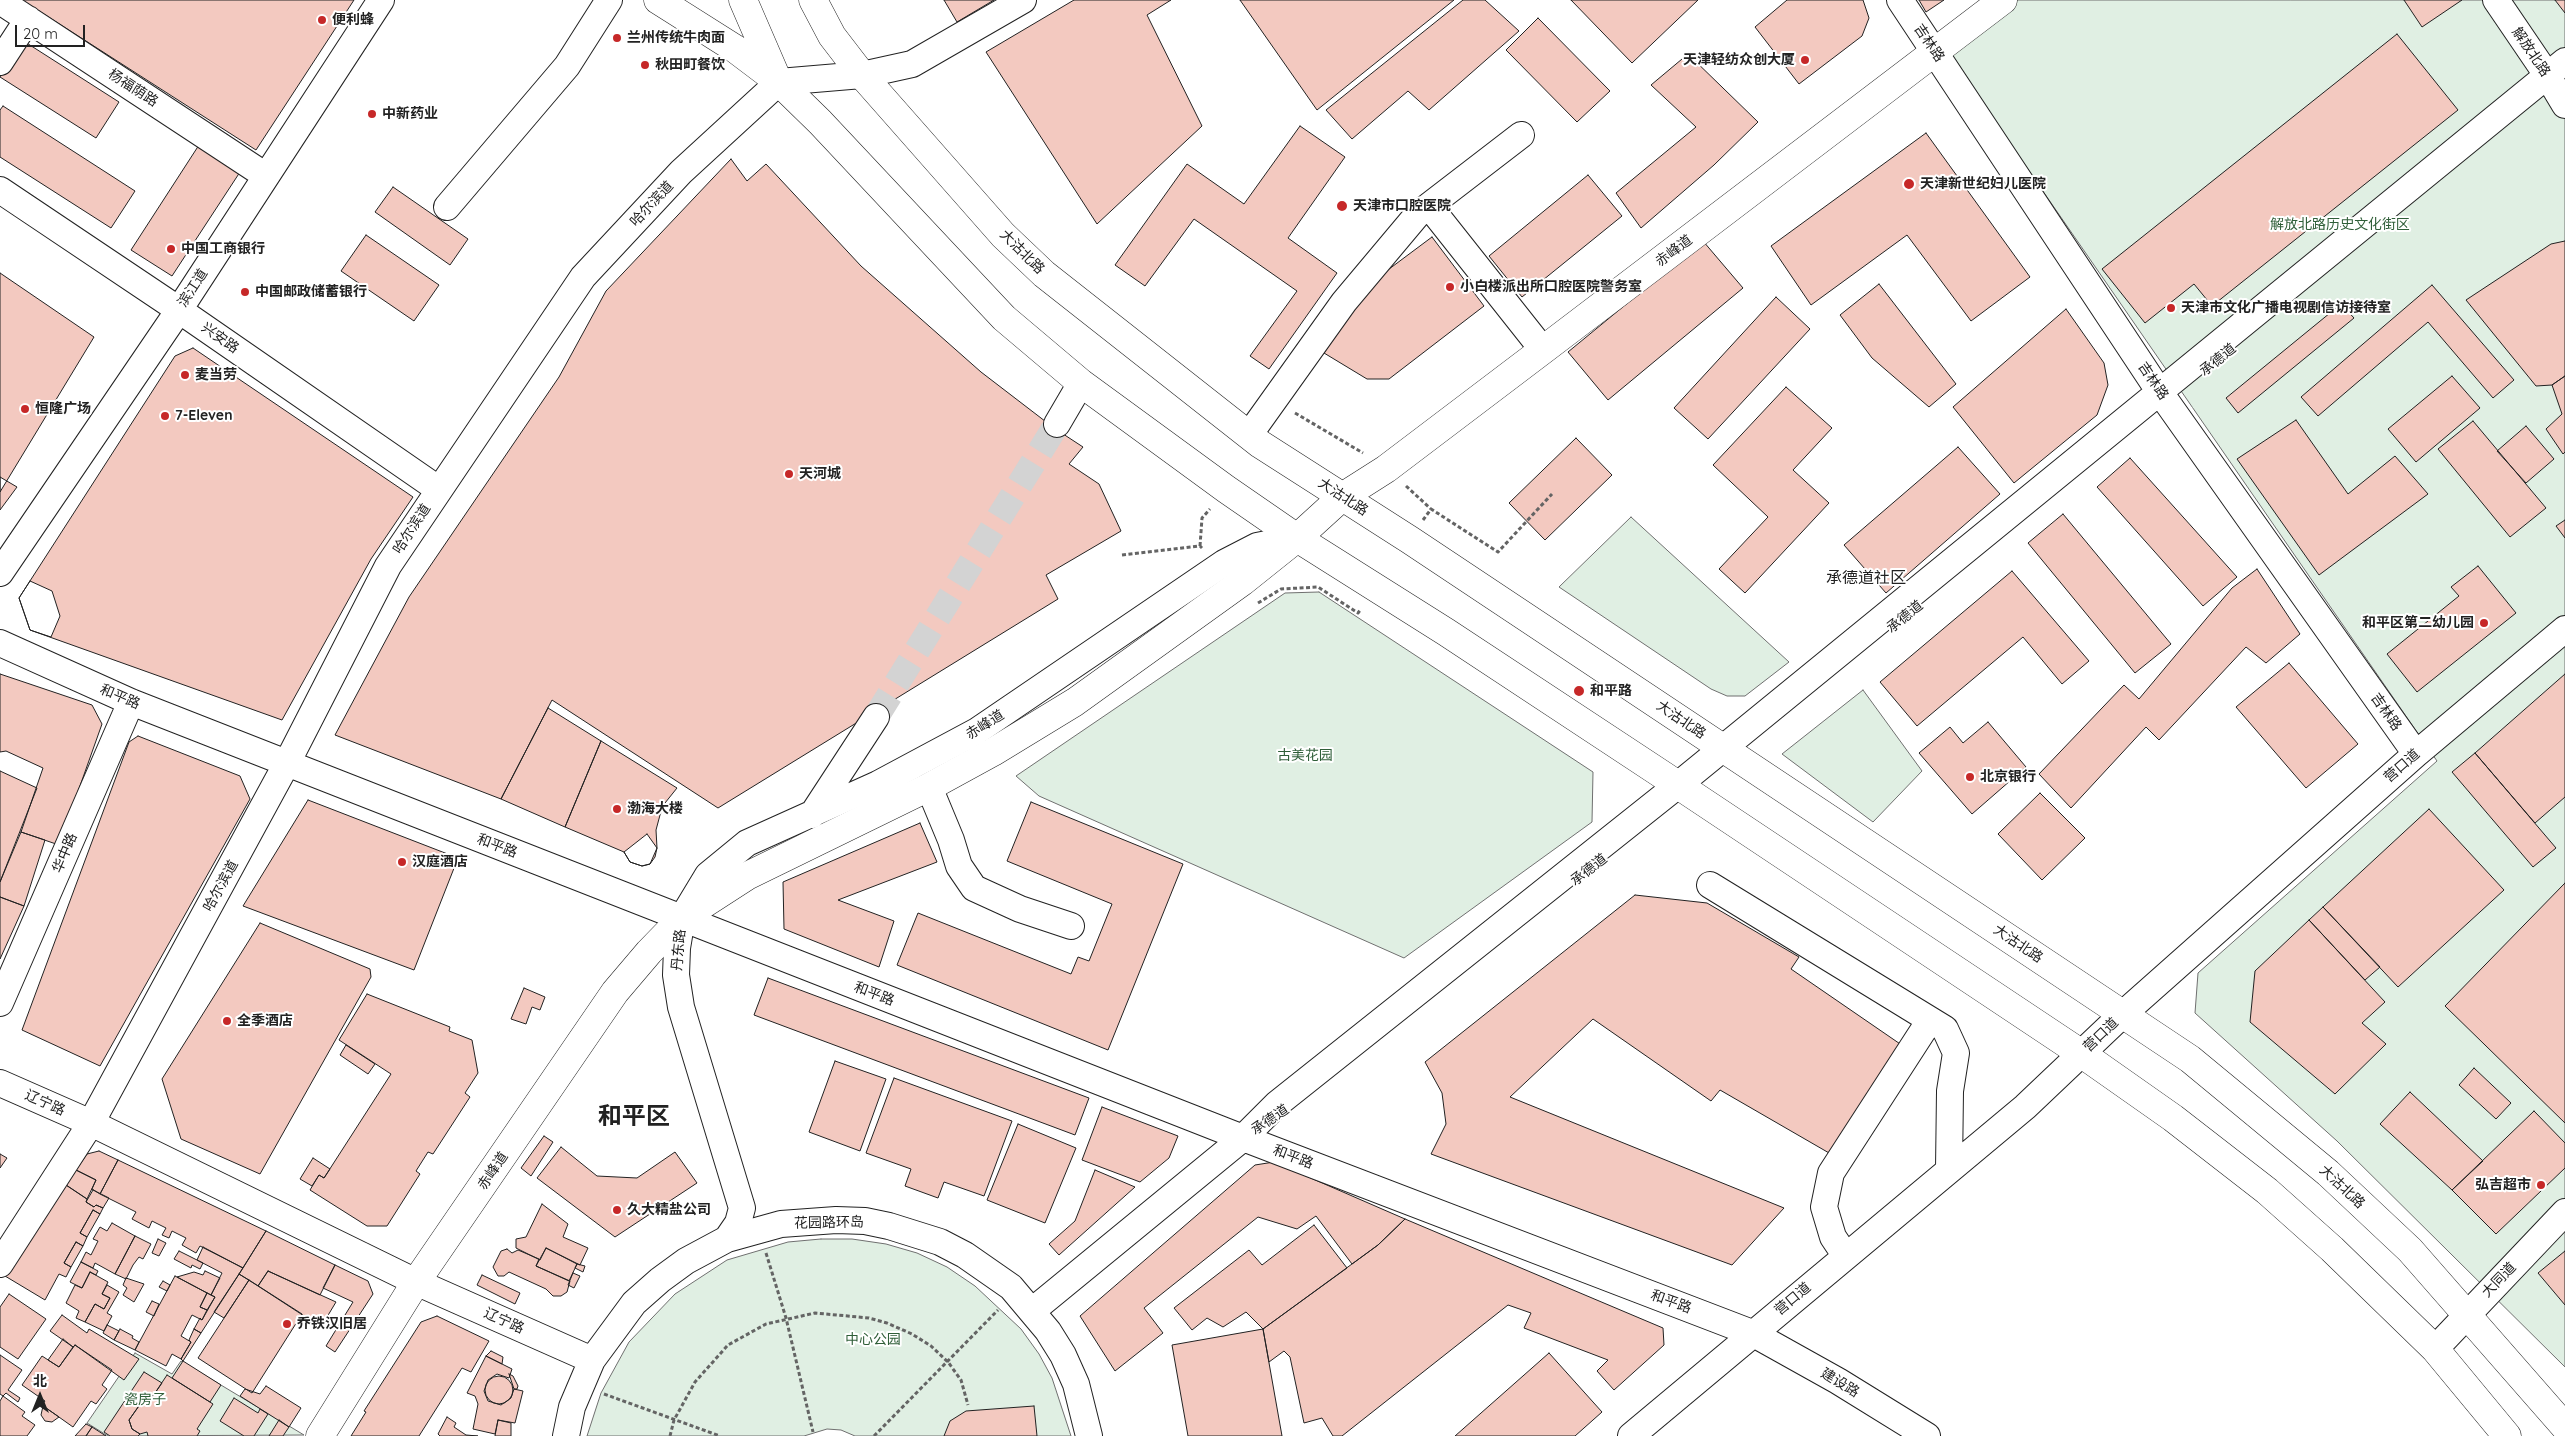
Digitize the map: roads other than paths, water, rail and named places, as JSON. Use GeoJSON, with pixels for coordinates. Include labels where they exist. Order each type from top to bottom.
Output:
{"type":"FeatureCollection","features":[{"type":"Feature","properties":{"kind":"main road"},"geometry":{"type":"LineString","coordinates":[[658,0],[734,48],[779,82],[820,122],[1004,318],[1081,383],[1226,489],[1297,538],[1446,632],[2082,1054],[2173,1118],[2267,1191],[2332,1249],[2435,1349],[2507,1436]]}},
{"type":"Feature","properties":{"kind":"main road"},"geometry":{"type":"LineString","coordinates":[[743,0],[779,82]]}},
{"type":"Feature","properties":{"kind":"main road","name":"大沽北路"},"geometry":{"type":"LineString","coordinates":[[813,0],[832,36],[862,75],[1003,234],[1044,274],[1249,435],[2190,1060],[2328,1173],[2410,1250],[2565,1427]]}},
{"type":"Feature","properties":{"kind":"main road","name":"赤峰道"},"geometry":{"type":"LineString","coordinates":[[320,1436],[416,1282],[615,992],[649,952],[682,918],[747,876],[929,787],[993,752],[1075,702],[1242,582],[1297,538],[1342,497],[1386,468],[1543,350],[2003,0]]}},
{"type":"Feature","properties":{"kind":"street","name":"滨江道"},"geometry":{"type":"LineString","coordinates":[[0,573],[179,310],[382,0]]}},
{"type":"Feature","properties":{"kind":"street"},"geometry":{"type":"LineString","coordinates":[[447,207],[568,66],[609,0]]}},
{"type":"Feature","properties":{"kind":"street"},"geometry":{"type":"LineString","coordinates":[[779,82],[862,75],[912,64],[1023,0]]}},
{"type":"Feature","properties":{"kind":"street","name":"吉林路"},"geometry":{"type":"LineString","coordinates":[[1900,0],[2163,397],[2416,754]]}},
{"type":"Feature","properties":{"kind":"street","name":"解放北路"},"geometry":{"type":"LineString","coordinates":[[2496,0],[2556,68],[2565,104]]}},
{"type":"Feature","properties":{"kind":"street","name":"杨福荫路"},"geometry":{"type":"LineString","coordinates":[[0,1],[266,176]]}},
{"type":"Feature","properties":{"kind":"street"},"geometry":{"type":"LineString","coordinates":[[0,62],[28,19]]}},
{"type":"Feature","properties":{"kind":"street","name":"承德道"},"geometry":{"type":"LineString","coordinates":[[1024,1302],[1243,1138],[1277,1104],[1683,789],[2163,397],[2556,68]]}},
{"type":"Feature","properties":{"kind":"street","name":"哈尔滨道"},"geometry":{"type":"LineString","coordinates":[[0,1264],[91,1123],[287,763],[388,566],[438,489],[583,277],[681,172],[779,82]]}},
{"type":"Feature","properties":{"kind":"street"},"geometry":{"type":"LineString","coordinates":[[1249,435],[1344,302],[1417,215],[1521,135]]}},
{"type":"Feature","properties":{"kind":"street","name":"兴安路"},"geometry":{"type":"LineString","coordinates":[[0,190],[179,310],[438,489]]}},
{"type":"Feature","properties":{"kind":"street"},"geometry":{"type":"LineString","coordinates":[[1429,206],[1543,350]]}},
{"type":"Feature","properties":{"kind":"street"},"geometry":{"type":"LineString","coordinates":[[1057,424],[1081,383]]}},
{"type":"Feature","properties":{"kind":"street","name":"赤峰道"},"geometry":{"type":"LineString","coordinates":[[682,918],[708,875],[722,861],[747,843],[878,784],[977,731],[1242,553],[1272,542],[1297,538]]}},
{"type":"Feature","properties":{"kind":"street","name":"营口道"},"geometry":{"type":"LineString","coordinates":[[1631,1436],[1752,1332],[2025,1107],[2123,1014],[2416,754],[2565,629]]}},
{"type":"Feature","properties":{"kind":"street","name":"和平路"},"geometry":{"type":"LineString","coordinates":[[0,643],[131,702],[1243,1138],[1752,1332]]}},
{"type":"Feature","properties":{"kind":"street","name":"华中路"},"geometry":{"type":"LineString","coordinates":[[0,1003],[131,702]]}},
{"type":"Feature","properties":{"kind":"street"},"geometry":{"type":"LineString","coordinates":[[812,815],[876,717]]}},
{"type":"Feature","properties":{"kind":"street"},"geometry":{"type":"LineString","coordinates":[[929,787],[951,840],[959,866],[974,888],[1020,909],[1071,926]]}},
{"type":"Feature","properties":{"kind":"street"},"geometry":{"type":"LineString","coordinates":[[1710,885],[1945,1029],[1956,1053],[1950,1092],[1949,1170]]}},
{"type":"Feature","properties":{"kind":"street","name":"丹东路"},"geometry":{"type":"LineString","coordinates":[[682,918],[685,963],[690,990],[749,1193],[757,1210],[781,1224]]}},
{"type":"Feature","properties":{"kind":"street","name":"丹东路"},"geometry":{"type":"LineString","coordinates":[[682,918],[676,962],[681,1007],[742,1208],[738,1223],[727,1238]]}},
{"type":"Feature","properties":{"kind":"street"},"geometry":{"type":"LineString","coordinates":[[1845,1255],[1832,1237],[1824,1207],[1831,1173],[1930,1020]]}},
{"type":"Feature","properties":{"kind":"street","name":"辽宁路"},"geometry":{"type":"LineString","coordinates":[[0,1083],[91,1123],[416,1282],[592,1360]]}},
{"type":"Feature","properties":{"kind":"street","name":"大同道"},"geometry":{"type":"LineString","coordinates":[[2435,1349],[2565,1212]]}},
{"type":"Feature","properties":{"kind":"street","name":"花园路环岛"},"geometry":{"type":"LineString","coordinates":[[566,1436],[572,1407],[592,1360],[615,1326],[648,1290],[686,1261],[727,1238],[781,1224],[818,1220],[865,1221],[915,1233],[966,1255],[1024,1302],[1058,1347],[1073,1376],[1084,1411],[1089,1436]]}},
{"type":"Feature","properties":{"kind":"street","name":"建设路"},"geometry":{"type":"LineString","coordinates":[[1752,1332],[1838,1381],[1927,1436]]}},
{"type":"Feature","properties":{"kind":"tunnel"},"geometry":{"type":"LineString","coordinates":[[876,717],[1057,424]]}},
{"type":"Feature","properties":{"kind":"place","name":"便利蜂"},"geometry":{"type":"Point","coordinates":[322,20]}},
{"type":"Feature","properties":{"kind":"place","name":"兰州传统牛肉面"},"geometry":{"type":"Point","coordinates":[617,38]}},
{"type":"Feature","properties":{"kind":"place","name":"天津轻纺众创大厦"},"geometry":{"type":"Point","coordinates":[1805,60]}},
{"type":"Feature","properties":{"kind":"place","name":"秋田町餐饮"},"geometry":{"type":"Point","coordinates":[645,65]}},
{"type":"Feature","properties":{"kind":"place","name":"中新药业"},"geometry":{"type":"Point","coordinates":[372,114]}},
{"type":"Feature","properties":{"kind":"place","name":"天津新世纪妇儿医院"},"geometry":{"type":"Point","coordinates":[1909,184]}},
{"type":"Feature","properties":{"kind":"place","name":"天津市口腔医院"},"geometry":{"type":"Point","coordinates":[1342,206]}},
{"type":"Feature","properties":{"kind":"place","name":"中国工商银行"},"geometry":{"type":"Point","coordinates":[171,249]}},
{"type":"Feature","properties":{"kind":"place","name":"小白楼派出所口腔医院警务室"},"geometry":{"type":"Point","coordinates":[1450,287]}},
{"type":"Feature","properties":{"kind":"place","name":"中国邮政储蓄银行"},"geometry":{"type":"Point","coordinates":[245,292]}},
{"type":"Feature","properties":{"kind":"place","name":"天津市文化广播电视剧信访接待室"},"geometry":{"type":"Point","coordinates":[2171,308]}},
{"type":"Feature","properties":{"kind":"place","name":"麦当劳"},"geometry":{"type":"Point","coordinates":[185,375]}},
{"type":"Feature","properties":{"kind":"place","name":"恒隆广场"},"geometry":{"type":"Point","coordinates":[25,409]}},
{"type":"Feature","properties":{"kind":"place","name":"7-Eleven"},"geometry":{"type":"Point","coordinates":[165,416]}},
{"type":"Feature","properties":{"kind":"place","name":"天河城"},"geometry":{"type":"Point","coordinates":[789,474]}},
{"type":"Feature","properties":{"kind":"place","name":"和平区第二幼儿园"},"geometry":{"type":"Point","coordinates":[2484,623]}},
{"type":"Feature","properties":{"kind":"place","name":"和平路"},"geometry":{"type":"Point","coordinates":[1579,691]}},
{"type":"Feature","properties":{"kind":"place","name":"北京银行"},"geometry":{"type":"Point","coordinates":[1970,777]}},
{"type":"Feature","properties":{"kind":"place","name":"渤海大楼"},"geometry":{"type":"Point","coordinates":[617,809]}},
{"type":"Feature","properties":{"kind":"place","name":"汉庭酒店"},"geometry":{"type":"Point","coordinates":[402,862]}},
{"type":"Feature","properties":{"kind":"place","name":"全季酒店"},"geometry":{"type":"Point","coordinates":[227,1021]}},
{"type":"Feature","properties":{"kind":"place","name":"弘吉超市"},"geometry":{"type":"Point","coordinates":[2541,1185]}},
{"type":"Feature","properties":{"kind":"place","name":"久大精盐公司"},"geometry":{"type":"Point","coordinates":[617,1210]}},
{"type":"Feature","properties":{"kind":"place","name":"乔铁汉旧居"},"geometry":{"type":"Point","coordinates":[287,1324]}},
{"type":"Feature","properties":{"kind":"district","name":"承德道社区"},"geometry":{"type":"Point","coordinates":[1866,578]}},
{"type":"Feature","properties":{"kind":"district","name":"和平区"},"geometry":{"type":"Point","coordinates":[634,1117]}},
{"type":"Feature","properties":{"kind":"park label","name":"解放北路历史文化街区"},"geometry":{"type":"Point","coordinates":[2340,225]}},
{"type":"Feature","properties":{"kind":"park label","name":"古美花园"},"geometry":{"type":"Point","coordinates":[1305,756]}},
{"type":"Feature","properties":{"kind":"park label","name":"中心公园"},"geometry":{"type":"Point","coordinates":[873,1340]}},
{"type":"Feature","properties":{"kind":"park label","name":"瓷房子"},"geometry":{"type":"Point","coordinates":[145,1400]}}]}
